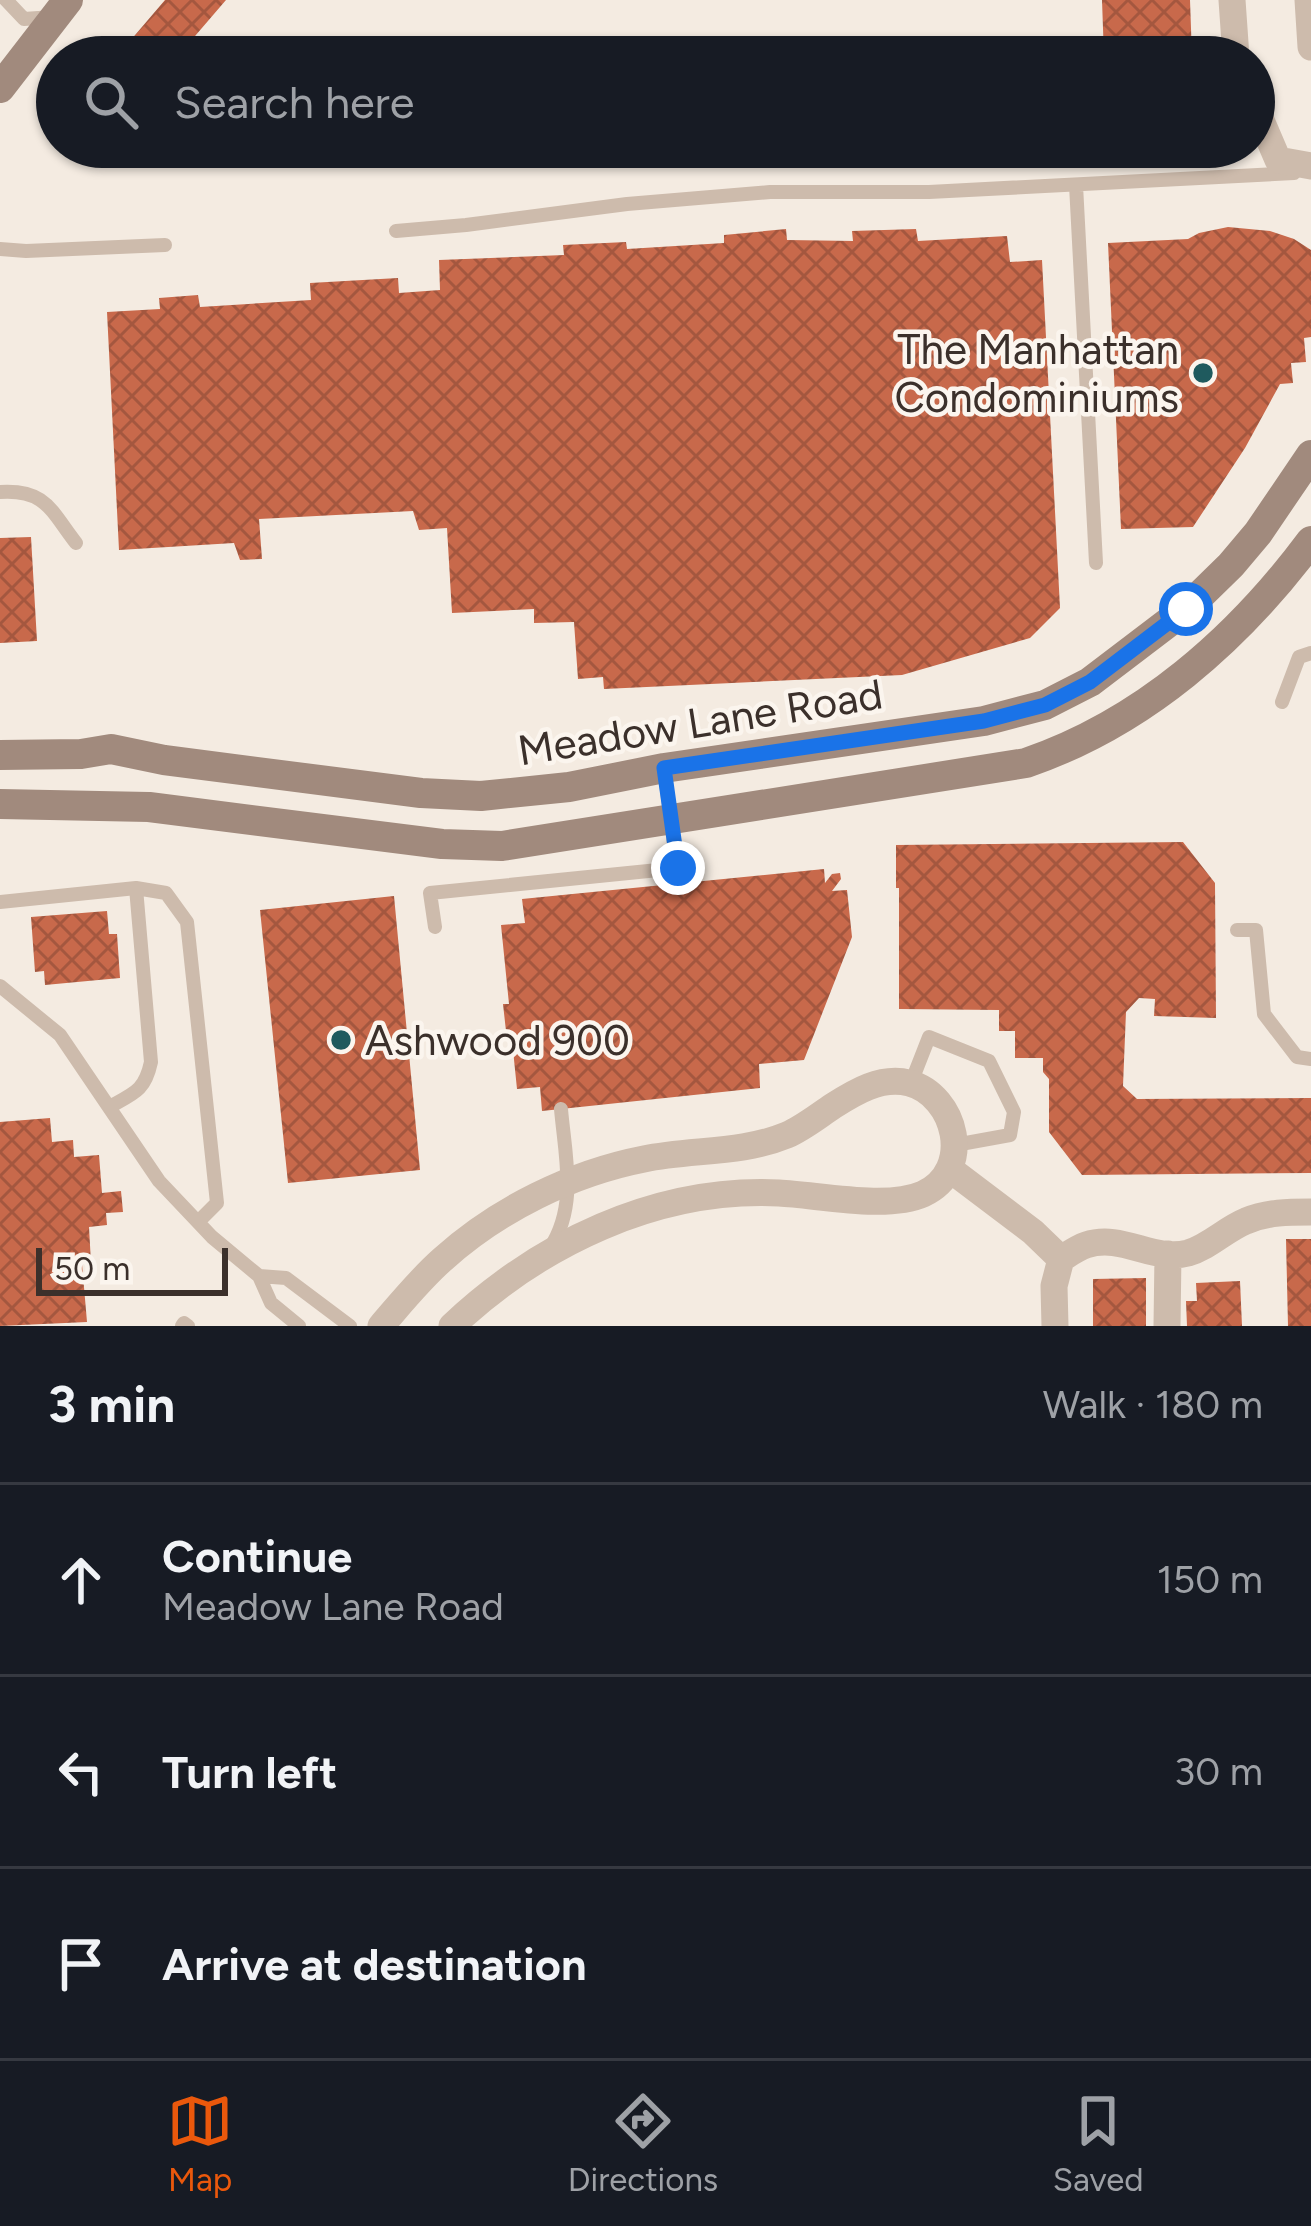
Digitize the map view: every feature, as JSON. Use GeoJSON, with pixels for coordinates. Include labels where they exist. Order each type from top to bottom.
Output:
{"type":"FeatureCollection","features":[{"type":"Feature","properties":{"kind":"street"},"geometry":{"type":"LineString","coordinates":[[1232,0],[1235,36]]}},
{"type":"Feature","properties":{"kind":"street"},"geometry":{"type":"LineString","coordinates":[[1308,0],[1311,46]]}},
{"type":"Feature","properties":{"kind":"street"},"geometry":{"type":"LineString","coordinates":[[37,36],[58,6]]}},
{"type":"Feature","properties":{"kind":"street"},"geometry":{"type":"LineString","coordinates":[[0,88],[36,37]]}},
{"type":"Feature","properties":{"kind":"street"},"geometry":{"type":"LineString","coordinates":[[1275,151],[1279,160],[1311,169]]}},
{"type":"Feature","properties":{"kind":"street","name":"Meadow Lane Road"},"geometry":{"type":"LineString","coordinates":[[0,755],[111,749],[421,793],[481,796],[569,787],[664,768],[984,721],[1045,705],[1090,682],[1186,609],[1258,533],[1311,455]]}},
{"type":"Feature","properties":{"kind":"street"},"geometry":{"type":"LineString","coordinates":[[0,804],[149,807],[472,847],[587,834],[1026,763],[1109,728],[1161,693],[1270,592],[1311,541]]}},
{"type":"Feature","properties":{"kind":"street"},"geometry":{"type":"LineString","coordinates":[[381,1326],[416,1285],[467,1238],[504,1214],[613,1166],[762,1144],[791,1133],[865,1087],[888,1082],[911,1083],[934,1098],[951,1122],[953,1157],[938,1187],[914,1198],[862,1200],[737,1192],[622,1218],[547,1252],[498,1285],[452,1326]]}},
{"type":"Feature","properties":{"kind":"street"},"geometry":{"type":"LineString","coordinates":[[953,1157],[1061,1259]]}},
{"type":"Feature","properties":{"kind":"street"},"geometry":{"type":"LineString","coordinates":[[1055,1326],[1054,1286],[1061,1259],[1085,1245],[1108,1241],[1168,1254],[1188,1253],[1263,1215],[1311,1212]]}},
{"type":"Feature","properties":{"kind":"street"},"geometry":{"type":"LineString","coordinates":[[1167,1326],[1168,1254]]}},
{"type":"Feature","properties":{"kind":"lane"},"geometry":{"type":"LineString","coordinates":[[6,0],[24,19],[58,6]]}},
{"type":"Feature","properties":{"kind":"lane"},"geometry":{"type":"LineString","coordinates":[[396,230],[770,192],[929,191],[1311,169]]}},
{"type":"Feature","properties":{"kind":"lane"},"geometry":{"type":"LineString","coordinates":[[1076,184],[1096,563]]}},
{"type":"Feature","properties":{"kind":"lane"},"geometry":{"type":"LineString","coordinates":[[0,249],[164,245]]}},
{"type":"Feature","properties":{"kind":"lane"},"geometry":{"type":"LineString","coordinates":[[0,492],[22,490],[41,498],[76,543]]}},
{"type":"Feature","properties":{"kind":"lane"},"geometry":{"type":"LineString","coordinates":[[1282,702],[1299,657],[1311,653]]}},
{"type":"Feature","properties":{"kind":"lane"},"geometry":{"type":"LineString","coordinates":[[435,927],[430,893],[678,875],[664,768]]}},
{"type":"Feature","properties":{"kind":"lane"},"geometry":{"type":"LineString","coordinates":[[0,902],[136,888],[166,893],[187,922],[217,1203],[199,1222]]}},
{"type":"Feature","properties":{"kind":"lane"},"geometry":{"type":"LineString","coordinates":[[111,1106],[147,1082],[152,1062],[136,888]]}},
{"type":"Feature","properties":{"kind":"lane"},"geometry":{"type":"LineString","coordinates":[[1237,930],[1256,930],[1264,1014],[1297,1057],[1311,1059]]}},
{"type":"Feature","properties":{"kind":"lane"},"geometry":{"type":"LineString","coordinates":[[0,986],[60,1035],[159,1180],[223,1247],[259,1276],[271,1303],[299,1326]]}},
{"type":"Feature","properties":{"kind":"lane"},"geometry":{"type":"LineString","coordinates":[[911,1083],[929,1037],[989,1060],[1014,1112],[1010,1135],[953,1157]]}},
{"type":"Feature","properties":{"kind":"lane"},"geometry":{"type":"LineString","coordinates":[[547,1252],[566,1213],[561,1108]]}},
{"type":"Feature","properties":{"kind":"lane"},"geometry":{"type":"LineString","coordinates":[[259,1276],[286,1278],[350,1326]]}},
{"type":"Feature","properties":{"kind":"building"},"geometry":{"type":"Polygon","coordinates":[[[165,0],[226,0],[195,36],[134,36],[165,0]]]}},
{"type":"Feature","properties":{"kind":"building"},"geometry":{"type":"Polygon","coordinates":[[[1102,0],[1190,0],[1191,36],[1103,36],[1102,0]]]}},
{"type":"Feature","properties":{"kind":"building","name":"The Manhattan Condominiums"},"geometry":{"type":"Polygon","coordinates":[[[1228,227],[1270,231],[1311,250],[1311,337],[1304,338],[1306,362],[1291,363],[1293,383],[1280,384],[1193,527],[1121,529],[1108,243],[1188,239],[1228,227]]]}},
{"type":"Feature","properties":{"kind":"building"},"geometry":{"type":"Polygon","coordinates":[[[786,229],[787,240],[853,241],[852,231],[916,229],[918,241],[1007,236],[1010,262],[1042,260],[1060,608],[1030,638],[902,675],[604,689],[603,677],[578,679],[574,622],[534,623],[534,609],[452,613],[447,528],[419,530],[413,511],[259,519],[262,559],[240,560],[234,543],[119,550],[107,312],[160,309],[159,298],[198,295],[200,307],[311,300],[310,283],[398,278],[399,293],[440,290],[439,260],[564,255],[563,245],[626,242],[627,249],[724,243],[724,235],[786,229]]]}},
{"type":"Feature","properties":{"kind":"building"},"geometry":{"type":"Polygon","coordinates":[[[31,537],[37,641],[0,643],[0,538],[31,537]]]}},
{"type":"Feature","properties":{"kind":"building"},"geometry":{"type":"Polygon","coordinates":[[[1183,842],[1215,883],[1216,1018],[1154,1016],[1155,999],[1139,998],[1126,1012],[1123,1086],[1137,1099],[1311,1098],[1311,1173],[1082,1175],[1049,1132],[1049,1079],[1043,1072],[1043,1058],[1015,1058],[1015,1031],[999,1031],[999,1010],[899,1009],[896,845],[1183,842]]]}},
{"type":"Feature","properties":{"kind":"building"},"geometry":{"type":"Polygon","coordinates":[[[824,869],[825,883],[832,874],[840,873],[832,891],[847,890],[852,937],[804,1060],[759,1064],[760,1088],[542,1111],[540,1087],[517,1089],[503,1004],[509,1004],[501,925],[525,923],[522,899],[824,869]]]}},
{"type":"Feature","properties":{"kind":"building","name":"Ashwood 900"},"geometry":{"type":"Polygon","coordinates":[[[394,896],[420,1170],[288,1183],[260,910],[394,896]]]}},
{"type":"Feature","properties":{"kind":"building"},"geometry":{"type":"Polygon","coordinates":[[[107,911],[109,934],[117,934],[120,978],[45,985],[44,971],[35,972],[31,917],[107,911]]]}},
{"type":"Feature","properties":{"kind":"building"},"geometry":{"type":"Polygon","coordinates":[[[50,1118],[52,1142],[73,1140],[74,1157],[99,1155],[102,1193],[121,1191],[123,1212],[106,1213],[107,1225],[89,1227],[91,1263],[82,1264],[87,1322],[0,1326],[0,1122],[50,1118]]]}},
{"type":"Feature","properties":{"kind":"building"},"geometry":{"type":"Polygon","coordinates":[[[1286,1239],[1311,1239],[1311,1326],[1288,1326],[1286,1239]]]}},
{"type":"Feature","properties":{"kind":"building"},"geometry":{"type":"Polygon","coordinates":[[[1146,1278],[1146,1326],[1093,1326],[1093,1279],[1146,1278]]]}},
{"type":"Feature","properties":{"kind":"building"},"geometry":{"type":"Polygon","coordinates":[[[1240,1281],[1242,1326],[1187,1326],[1186,1301],[1197,1301],[1196,1283],[1240,1281]]]}},
{"type":"Feature","properties":{"kind":"place","name":"The Manhattan Condominiums"},"geometry":{"type":"Point","coordinates":[1203,373]}},
{"type":"Feature","properties":{"kind":"place","name":"Ashwood 900"},"geometry":{"type":"Point","coordinates":[341,1040]}},
{"type":"Feature","properties":{"kind":"route"},"geometry":{"type":"LineString","coordinates":[[678,868],[664,768],[984,721],[1045,705],[1090,682],[1186,609]]}}]}
